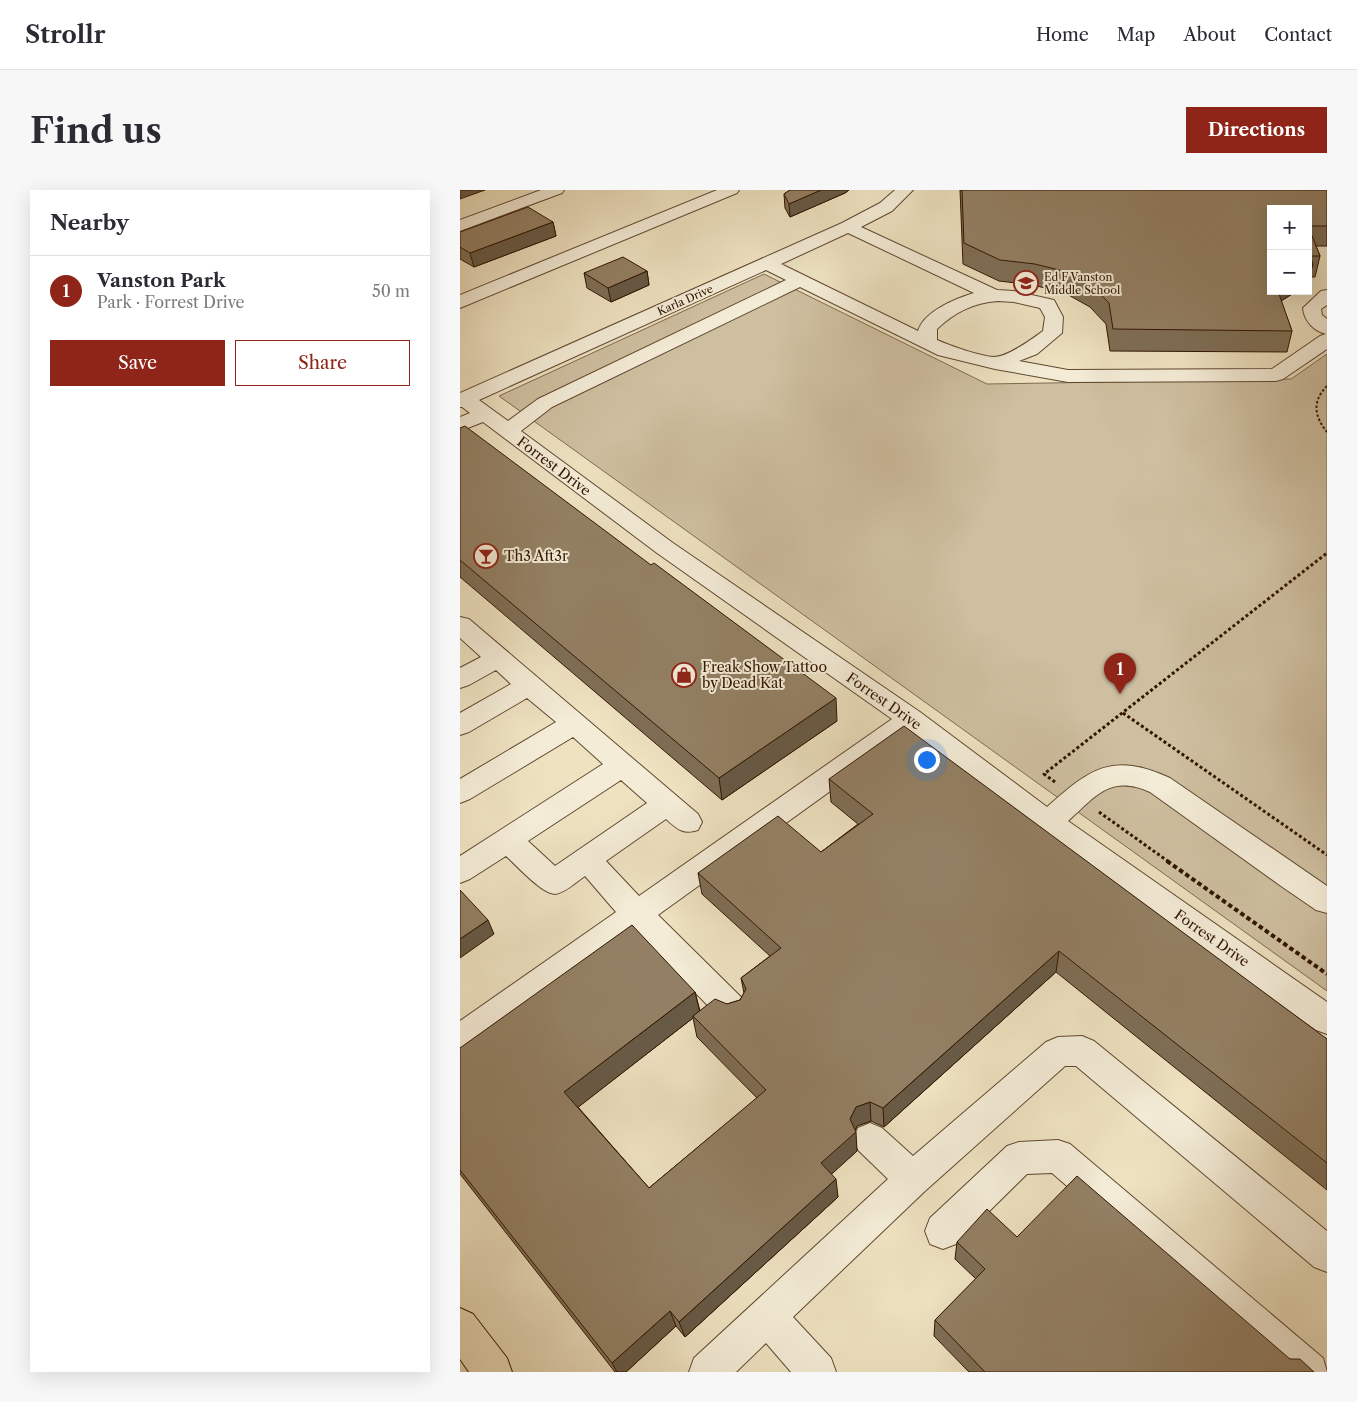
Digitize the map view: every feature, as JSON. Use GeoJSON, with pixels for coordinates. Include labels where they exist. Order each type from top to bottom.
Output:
{"type":"FeatureCollection","features":[{"type":"Feature","properties":{"kind":"main road"},"geometry":{"type":"LineString","coordinates":[[460,1327],[493,1372]]}},
{"type":"Feature","properties":{"kind":"street"},"geometry":{"type":"LineString","coordinates":[[460,226],[556,190]]}},
{"type":"Feature","properties":{"kind":"street"},"geometry":{"type":"LineString","coordinates":[[460,302],[731,190]]}},
{"type":"Feature","properties":{"kind":"street","name":"Karla Drive"},"geometry":{"type":"LineString","coordinates":[[460,425],[470,405],[848,227],[886,207],[905,190]]}},
{"type":"Feature","properties":{"kind":"street"},"geometry":{"type":"LineString","coordinates":[[848,227],[991,294]]}},
{"type":"Feature","properties":{"kind":"street"},"geometry":{"type":"LineString","coordinates":[[767,264],[945,351],[1068,376],[1276,375],[1327,340]]}},
{"type":"Feature","properties":{"kind":"street"},"geometry":{"type":"LineString","coordinates":[[508,431],[545,403],[801,280]]}},
{"type":"Feature","properties":{"kind":"street"},"geometry":{"type":"LineString","coordinates":[[927,342],[928,328],[940,315],[956,304],[991,294],[1023,296],[1047,304],[1054,317],[1052,333],[1030,350],[998,363]]}},
{"type":"Feature","properties":{"kind":"street"},"geometry":{"type":"LineString","coordinates":[[1327,295],[1312,308],[1313,317],[1327,329]]}},
{"type":"Feature","properties":{"kind":"street","name":"Forrest Drive"},"geometry":{"type":"LineString","coordinates":[[470,405],[508,431],[665,548],[911,719],[1048,822],[1327,1020]]}},
{"type":"Feature","properties":{"kind":"street"},"geometry":{"type":"LineString","coordinates":[[460,624],[688,822]]}},
{"type":"Feature","properties":{"kind":"street"},"geometry":{"type":"LineString","coordinates":[[460,679],[498,658]]}},
{"type":"Feature","properties":{"kind":"street"},"geometry":{"type":"LineString","coordinates":[[460,725],[529,685]]}},
{"type":"Feature","properties":{"kind":"street"},"geometry":{"type":"LineString","coordinates":[[460,1039],[911,719]]}},
{"type":"Feature","properties":{"kind":"street"},"geometry":{"type":"LineString","coordinates":[[460,792],[574,724]]}},
{"type":"Feature","properties":{"kind":"street"},"geometry":{"type":"LineString","coordinates":[[460,871],[622,766]]}},
{"type":"Feature","properties":{"kind":"street"},"geometry":{"type":"LineString","coordinates":[[1048,822],[1066,790],[1119,773],[1148,778],[1327,901]]}},
{"type":"Feature","properties":{"kind":"street"},"geometry":{"type":"LineString","coordinates":[[508,840],[554,882],[666,804]]}},
{"type":"Feature","properties":{"kind":"street"},"geometry":{"type":"LineString","coordinates":[[587,858],[637,914],[732,1009]]}},
{"type":"Feature","properties":{"kind":"street"},"geometry":{"type":"LineString","coordinates":[[708,1372],[913,1179],[1058,1052],[1082,1051],[1327,1254]]}},
{"type":"Feature","properties":{"kind":"street"},"geometry":{"type":"LineString","coordinates":[[870,1139],[913,1179]]}},
{"type":"Feature","properties":{"kind":"street"},"geometry":{"type":"LineString","coordinates":[[943,1231],[1019,1158],[1058,1156],[1309,1372]]}},
{"type":"Feature","properties":{"kind":"street"},"geometry":{"type":"LineString","coordinates":[[767,1316],[818,1372]]}},
{"type":"Feature","properties":{"kind":"path"},"geometry":{"type":"LineString","coordinates":[[1327,386],[1317,398],[1315,405],[1318,420],[1327,432]]}},
{"type":"Feature","properties":{"kind":"path"},"geometry":{"type":"LineString","coordinates":[[1327,553],[1044,774],[1327,974]]}},
{"type":"Feature","properties":{"kind":"path"},"geometry":{"type":"LineString","coordinates":[[1123,713],[1327,855]]}},
{"type":"Feature","properties":{"kind":"path"},"geometry":{"type":"LineString","coordinates":[[1048,782],[1066,790]]}},
{"type":"Feature","properties":{"kind":"shaded area"},"geometry":{"type":"Polygon","coordinates":[[[764,274],[987,384],[1291,379],[1327,354],[1327,991],[499,396],[764,274]]]}},
{"type":"Feature","properties":{"kind":"building"},"geometry":{"type":"Polygon","coordinates":[[[790,190],[821,190],[789,204],[784,194],[790,190]]]}},
{"type":"Feature","properties":{"kind":"building"},"geometry":{"type":"Polygon","coordinates":[[[962,190],[1327,190],[1327,226],[1312,226],[1312,205],[1267,205],[1267,295],[1279,295],[1292,331],[1113,329],[1109,303],[1092,286],[1067,272],[1035,264],[1000,260],[964,243],[962,190]]]}},
{"type":"Feature","properties":{"kind":"building"},"geometry":{"type":"Polygon","coordinates":[[[528,207],[553,222],[470,253],[460,247],[460,232],[528,207]]]}},
{"type":"Feature","properties":{"kind":"building"},"geometry":{"type":"Polygon","coordinates":[[[1312,236],[1320,256],[1312,256],[1312,236]]]}},
{"type":"Feature","properties":{"kind":"building"},"geometry":{"type":"Polygon","coordinates":[[[623,257],[647,271],[608,288],[584,273],[623,257]]]}},
{"type":"Feature","properties":{"kind":"building"},"geometry":{"type":"Polygon","coordinates":[[[465,426],[651,565],[654,563],[836,698],[719,778],[460,560],[460,428],[465,426]]]}},
{"type":"Feature","properties":{"kind":"building"},"geometry":{"type":"Polygon","coordinates":[[[904,726],[1327,1039],[1327,1163],[1059,951],[883,1108],[870,1102],[856,1107],[850,1119],[856,1132],[821,1163],[836,1179],[679,1322],[670,1311],[612,1363],[460,1170],[460,1048],[632,925],[695,992],[564,1092],[649,1188],[766,1090],[693,1016],[715,999],[727,1004],[740,1000],[746,989],[741,978],[781,948],[698,873],[778,816],[821,852],[873,814],[829,779],[904,726]]]}},
{"type":"Feature","properties":{"kind":"building"},"geometry":{"type":"Polygon","coordinates":[[[460,890],[488,920],[460,939],[460,890]]]}},
{"type":"Feature","properties":{"kind":"building"},"geometry":{"type":"Polygon","coordinates":[[[1077,1176],[1290,1359],[1300,1359],[1314,1372],[985,1372],[935,1320],[985,1269],[957,1242],[987,1209],[1017,1237],[1077,1176]]]}},
{"type":"Feature","properties":{"kind":"place","name":"Ed F Vanston Middle School"},"geometry":{"type":"Point","coordinates":[1026,283]}},
{"type":"Feature","properties":{"kind":"place","name":"Th3 Aft3r"},"geometry":{"type":"Point","coordinates":[486,556]}},
{"type":"Feature","properties":{"kind":"place","name":"Freak Show Tattoo by Dead Kat"},"geometry":{"type":"Point","coordinates":[684,675]}},
{"type":"Feature","properties":{"kind":"place","name":"Vanston Park"},"geometry":{"type":"Point","coordinates":[1120,694]}}]}
